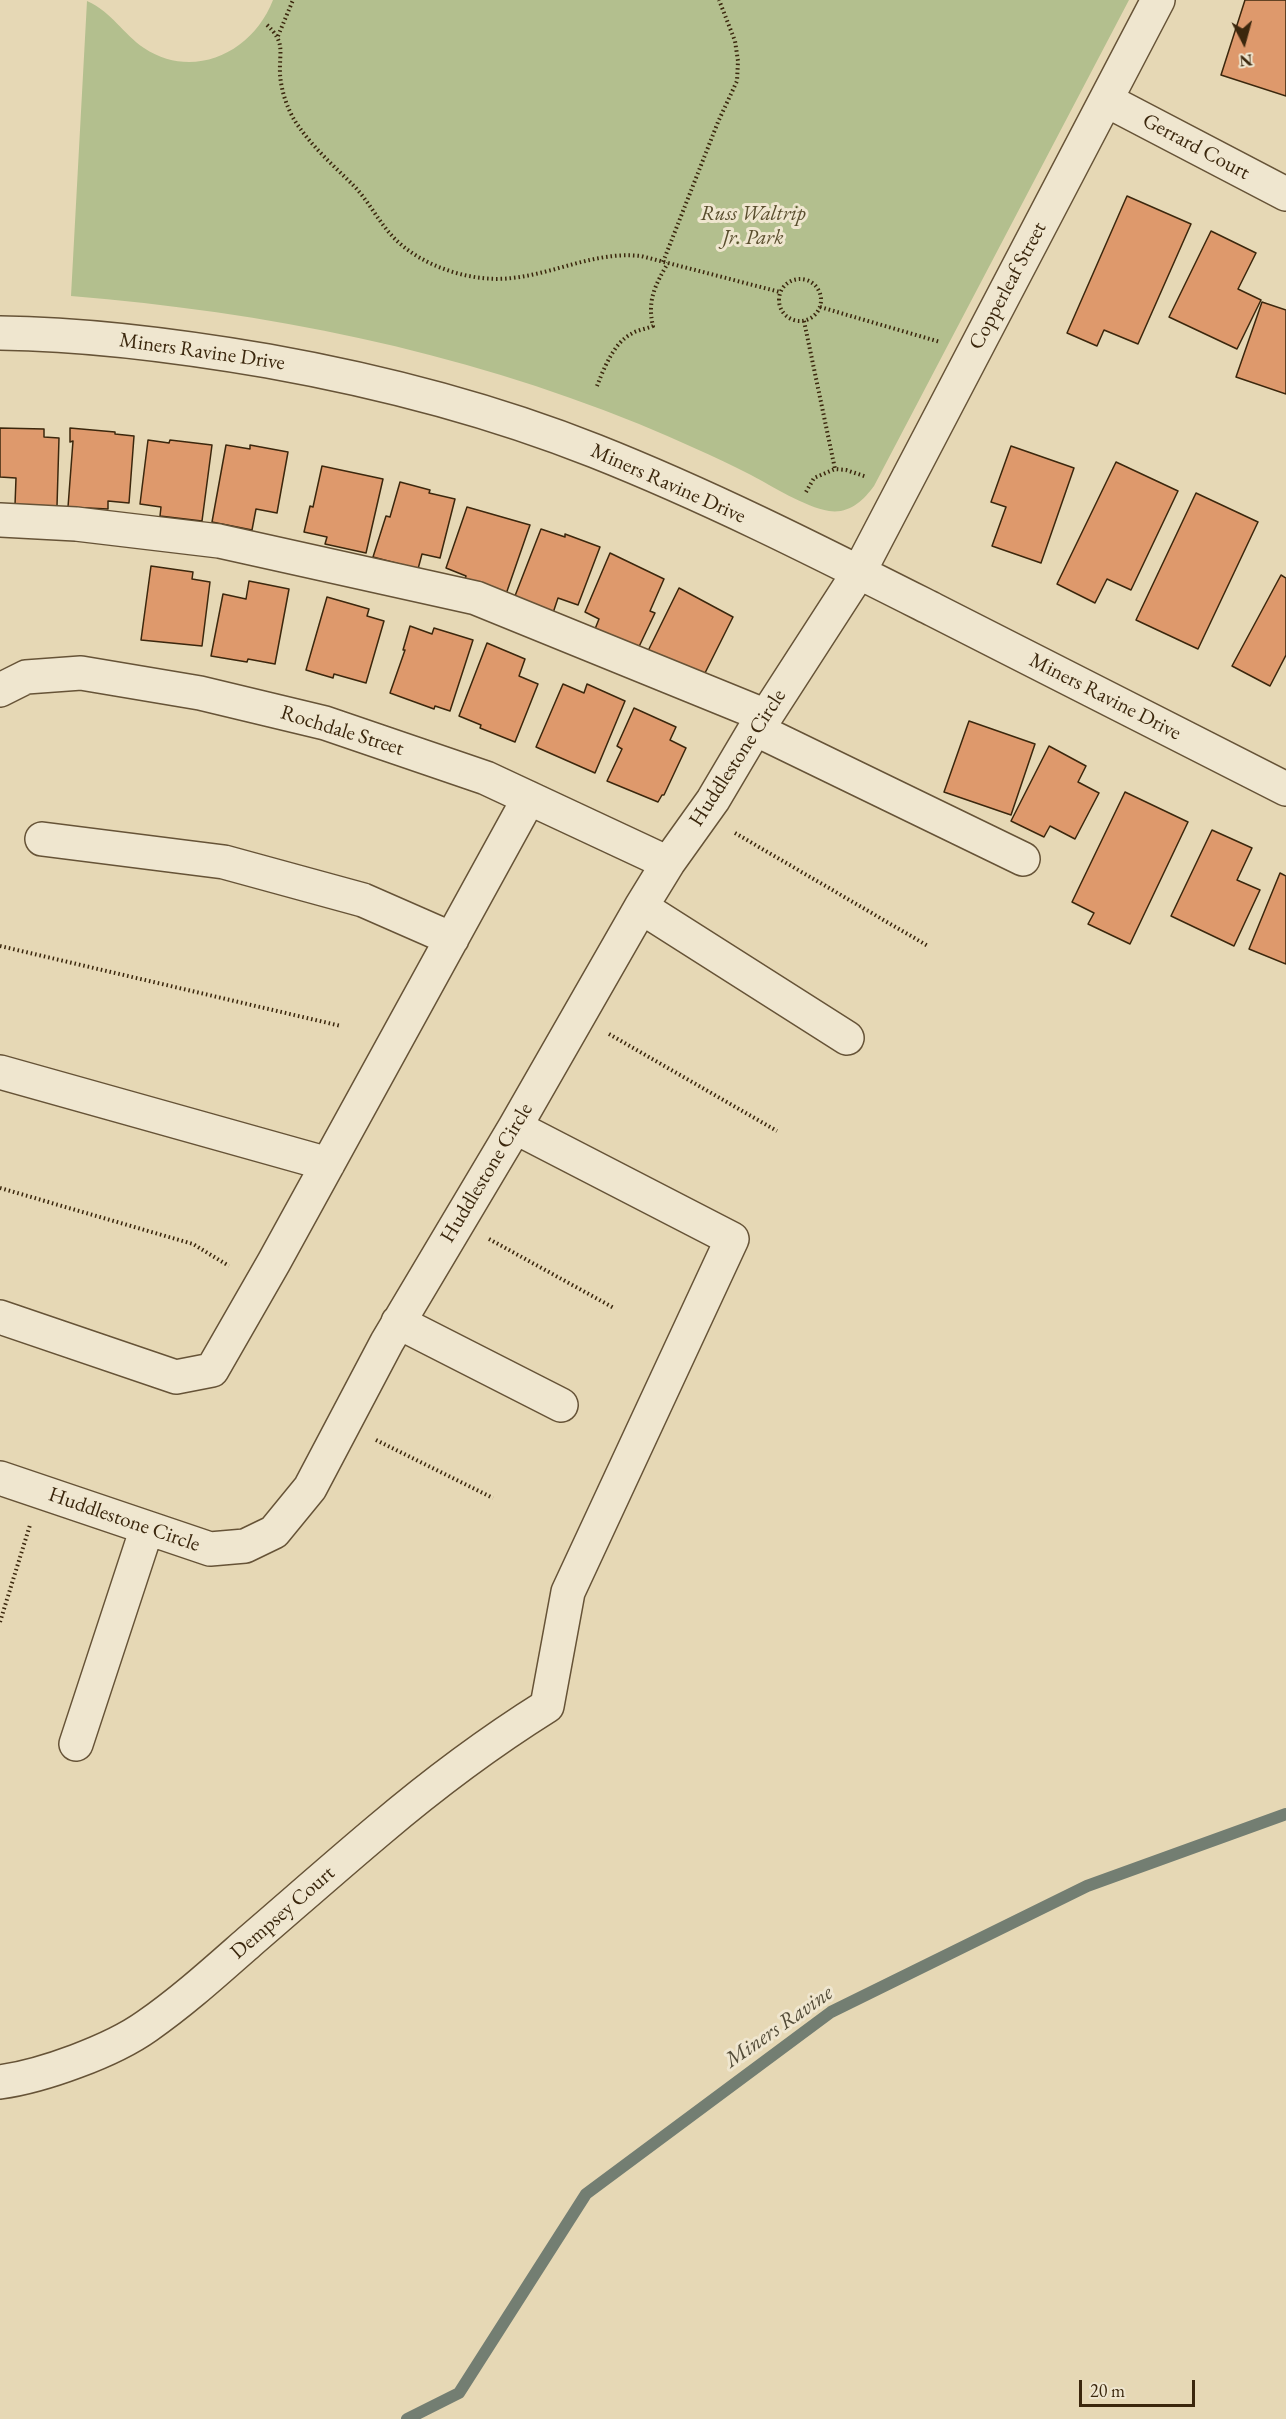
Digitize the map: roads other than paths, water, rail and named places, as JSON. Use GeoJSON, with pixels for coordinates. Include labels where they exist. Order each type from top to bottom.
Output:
{"type":"FeatureCollection","features":[{"type":"Feature","properties":{"kind":"street","name":"Copperleaf Street"},"geometry":{"type":"LineString","coordinates":[[859,572],[1158,0]]}},
{"type":"Feature","properties":{"kind":"street","name":"Gerrard Court"},"geometry":{"type":"LineString","coordinates":[[1106,100],[1286,194]]}},
{"type":"Feature","properties":{"kind":"street","name":"Miners Ravine Drive"},"geometry":{"type":"LineString","coordinates":[[0,333],[94,337],[214,352],[330,372],[449,401],[594,450],[680,486],[859,572],[1286,789]]}},
{"type":"Feature","properties":{"kind":"street"},"geometry":{"type":"LineString","coordinates":[[0,520],[76,524],[219,541],[476,598],[761,722],[1023,859]]}},
{"type":"Feature","properties":{"kind":"street","name":"Huddlestone Circle"},"geometry":{"type":"LineString","coordinates":[[0,1478],[210,1549],[246,1546],[274,1532],[310,1488],[398,1322],[515,1127],[641,907],[859,572]]}},
{"type":"Feature","properties":{"kind":"street","name":"Rochdale Street"},"geometry":{"type":"LineString","coordinates":[[0,690],[26,677],[81,673],[200,693],[325,723],[486,778],[668,863]]}},
{"type":"Feature","properties":{"kind":"street"},"geometry":{"type":"LineString","coordinates":[[0,1317],[176,1377],[212,1370],[529,798]]}},
{"type":"Feature","properties":{"kind":"street"},"geometry":{"type":"LineString","coordinates":[[42,839],[224,862],[363,900],[452,939]]}},
{"type":"Feature","properties":{"kind":"street"},"geometry":{"type":"LineString","coordinates":[[641,907],[847,1038]]}},
{"type":"Feature","properties":{"kind":"street"},"geometry":{"type":"LineString","coordinates":[[0,1072],[328,1164]]}},
{"type":"Feature","properties":{"kind":"street","name":"Dempsey Court"},"geometry":{"type":"LineString","coordinates":[[0,2082],[21,2079],[88,2057],[146,2028],[190,1993],[380,1828],[497,1737],[546,1706],[568,1592],[732,1239],[515,1127]]}},
{"type":"Feature","properties":{"kind":"street"},"geometry":{"type":"LineString","coordinates":[[398,1322],[561,1405]]}},
{"type":"Feature","properties":{"kind":"street"},"geometry":{"type":"LineString","coordinates":[[76,1744],[147,1528]]}},
{"type":"Feature","properties":{"kind":"waterway","name":"Miners Ravine"},"geometry":{"type":"LineString","coordinates":[[407,2419],[459,2393],[586,2194],[831,2012],[1087,1886],[1286,1814]]}},
{"type":"Feature","properties":{"kind":"park label","name":"Russ Waltrip Jr. Park"},"geometry":{"type":"Point","coordinates":[753,226]}}]}
